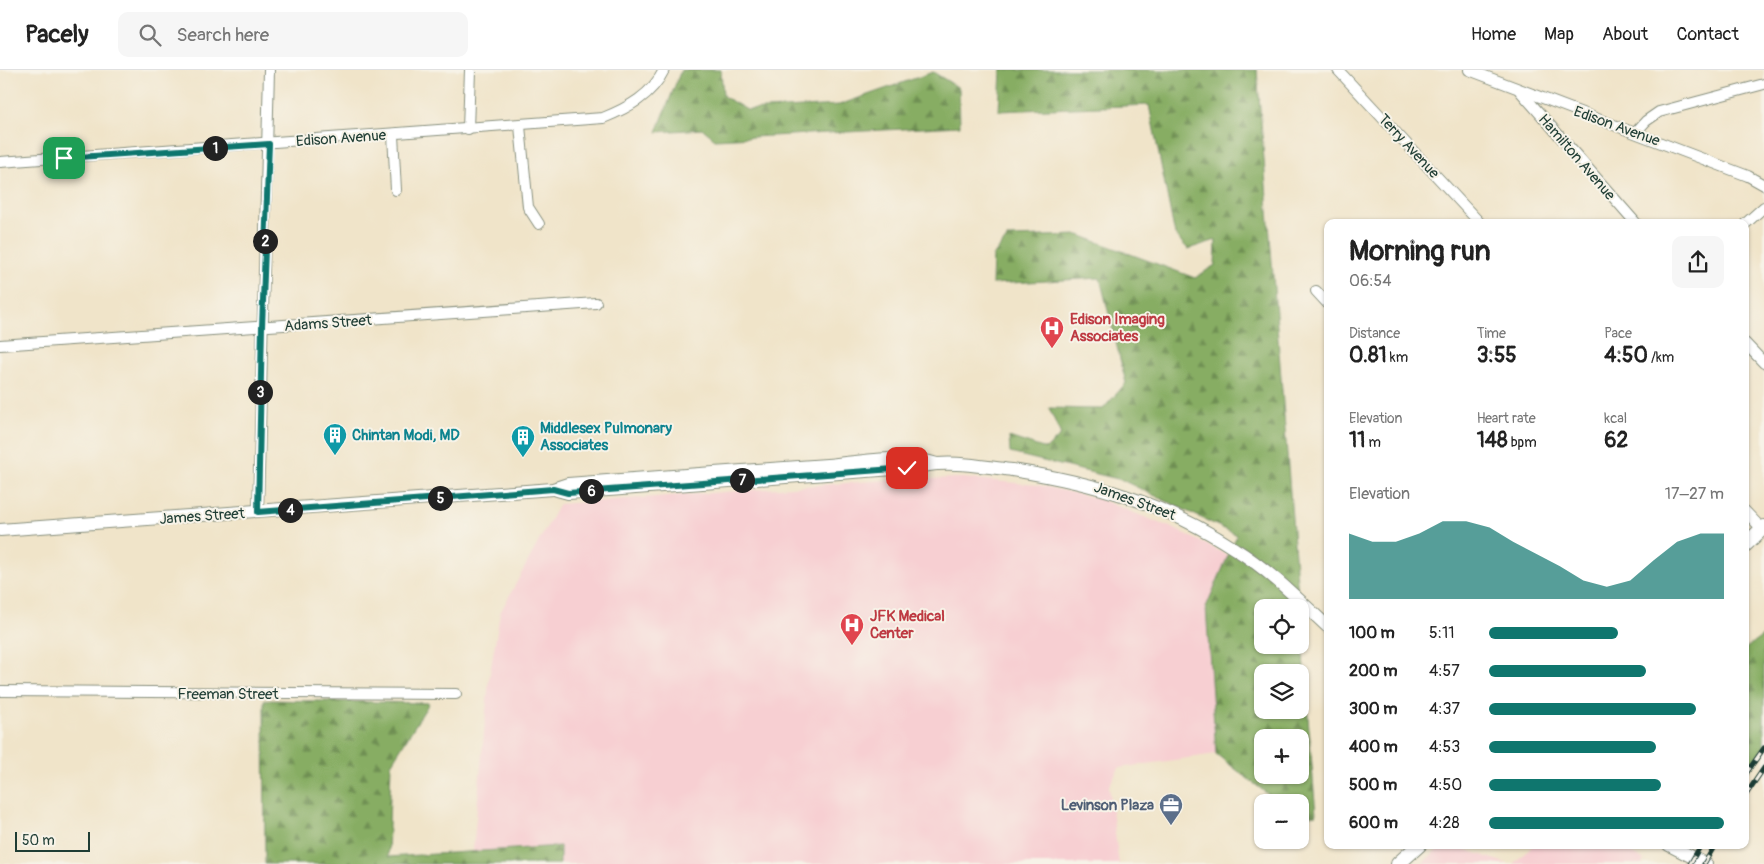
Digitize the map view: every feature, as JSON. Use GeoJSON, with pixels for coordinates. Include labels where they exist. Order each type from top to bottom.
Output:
{"type":"FeatureCollection","features":[{"type":"Feature","properties":{"kind":"main road"},"geometry":{"type":"LineString","coordinates":[[1749,541],[1763,528]]}},
{"type":"Feature","properties":{"kind":"main road"},"geometry":{"type":"LineString","coordinates":[[1398,864],[1415,849]]}},
{"type":"Feature","properties":{"kind":"street"},"geometry":{"type":"LineString","coordinates":[[258,512],[270,70]]}},
{"type":"Feature","properties":{"kind":"street"},"geometry":{"type":"LineString","coordinates":[[468,129],[470,70]]}},
{"type":"Feature","properties":{"kind":"street","name":"Edison Avenue"},"geometry":{"type":"LineString","coordinates":[[0,162],[520,126],[603,118],[620,111],[645,94],[664,70]]}},
{"type":"Feature","properties":{"kind":"street","name":"Terry Avenue"},"geometry":{"type":"LineString","coordinates":[[1338,70],[1476,219]]}},
{"type":"Feature","properties":{"kind":"street","name":"Edison Avenue"},"geometry":{"type":"LineString","coordinates":[[1470,70],[1636,132],[1748,176],[1764,185]]}},
{"type":"Feature","properties":{"kind":"street"},"geometry":{"type":"LineString","coordinates":[[1636,132],[1646,121],[1660,112],[1764,84]]}},
{"type":"Feature","properties":{"kind":"street","name":"Hamilton Avenue"},"geometry":{"type":"LineString","coordinates":[[1520,90],[1632,219]]}},
{"type":"Feature","properties":{"kind":"street"},"geometry":{"type":"LineString","coordinates":[[520,126],[528,207],[539,224]]}},
{"type":"Feature","properties":{"kind":"street"},"geometry":{"type":"LineString","coordinates":[[393,135],[396,190]]}},
{"type":"Feature","properties":{"kind":"street"},"geometry":{"type":"LineString","coordinates":[[1749,220],[1764,207]]}},
{"type":"Feature","properties":{"kind":"street"},"geometry":{"type":"LineString","coordinates":[[1316,291],[1324,300]]}},
{"type":"Feature","properties":{"kind":"street","name":"Adams Street"},"geometry":{"type":"LineString","coordinates":[[0,345],[596,303]]}},
{"type":"Feature","properties":{"kind":"street"},"geometry":{"type":"LineString","coordinates":[[1749,347],[1764,363]]}},
{"type":"Feature","properties":{"kind":"street","name":"James Street"},"geometry":{"type":"LineString","coordinates":[[0,530],[553,489],[568,484],[924,459],[937,464],[993,467],[1090,484],[1172,513],[1236,549],[1260,566],[1324,623]]}},
{"type":"Feature","properties":{"kind":"street"},"geometry":{"type":"LineString","coordinates":[[1749,515],[1763,528]]}},
{"type":"Feature","properties":{"kind":"street","name":"Freeman Street"},"geometry":{"type":"LineString","coordinates":[[0,691],[456,694]]}},
{"type":"Feature","properties":{"kind":"street"},"geometry":{"type":"LineString","coordinates":[[1677,849],[1706,864]]}},
{"type":"Feature","properties":{"kind":"shaded area","name":"JFK Medical Center"},"geometry":{"type":"Polygon","coordinates":[[[963,478],[1038,485],[1096,498],[1175,529],[1233,558],[1206,607],[1216,754],[1119,768],[1109,786],[1119,864],[560,864],[560,846],[473,851],[489,679],[500,613],[559,504],[887,480],[963,478]]]}},
{"type":"Feature","properties":{"kind":"shaded area"},"geometry":{"type":"Polygon","coordinates":[[[1438,849],[1464,849],[1508,864],[1422,864],[1438,849]]]}},
{"type":"Feature","properties":{"kind":"shaded area"},"geometry":{"type":"Polygon","coordinates":[[[1529,849],[1623,849],[1644,860],[1642,864],[1513,864],[1529,849]]]}},
{"type":"Feature","properties":{"kind":"green space"},"geometry":{"type":"Polygon","coordinates":[[[681,70],[721,70],[723,96],[747,110],[839,105],[933,72],[959,88],[960,126],[715,139],[703,129],[657,132],[681,70]]]}},
{"type":"Feature","properties":{"kind":"green space"},"geometry":{"type":"Polygon","coordinates":[[[1001,70],[1257,70],[1298,599],[1254,599],[1254,654],[1303,654],[1304,664],[1254,664],[1254,719],[1308,719],[1316,815],[1309,816],[1309,794],[1268,794],[1255,784],[1309,784],[1309,729],[1254,729],[1254,783],[1216,754],[1206,607],[1237,535],[1122,480],[1010,453],[1009,437],[1046,449],[1061,435],[1049,408],[1103,409],[1126,383],[1100,278],[992,284],[993,256],[1008,237],[1079,235],[1195,278],[1215,265],[1216,240],[1188,249],[1175,235],[1149,105],[999,111],[1001,70]]]}},
{"type":"Feature","properties":{"kind":"green space"},"geometry":{"type":"Polygon","coordinates":[[[1764,635],[1764,747],[1749,769],[1749,646],[1764,635]]]}},
{"type":"Feature","properties":{"kind":"green space"},"geometry":{"type":"Polygon","coordinates":[[[264,700],[429,703],[391,764],[388,857],[560,846],[560,864],[265,864],[264,700]]]}},
{"type":"Feature","properties":{"kind":"railway"},"geometry":{"type":"LineString","coordinates":[[1749,769],[1764,748]]}},
{"type":"Feature","properties":{"kind":"railway"},"geometry":{"type":"LineString","coordinates":[[1749,790],[1764,768]]}},
{"type":"Feature","properties":{"kind":"railway"},"geometry":{"type":"LineString","coordinates":[[1690,864],[1699,849]]}},
{"type":"Feature","properties":{"kind":"railway"},"geometry":{"type":"LineString","coordinates":[[1704,864],[1713,849]]}},
{"type":"Feature","properties":{"kind":"place","name":"Edison Imaging Associates"},"geometry":{"type":"Point","coordinates":[1052,349]}},
{"type":"Feature","properties":{"kind":"place","name":"Chintan Modi, MD"},"geometry":{"type":"Point","coordinates":[335,456]}},
{"type":"Feature","properties":{"kind":"place","name":"Middlesex Pulmonary Associates"},"geometry":{"type":"Point","coordinates":[523,458]}},
{"type":"Feature","properties":{"kind":"place","name":"JFK Medical Center"},"geometry":{"type":"Point","coordinates":[852,646]}},
{"type":"Feature","properties":{"kind":"place","name":"Levinson Plaza"},"geometry":{"type":"Point","coordinates":[1171,826]}},
{"type":"Feature","properties":{"kind":"route"},"geometry":{"type":"LineString","coordinates":[[64,158],[269,144],[262,327],[258,512],[553,489],[568,493],[907,468]]}}]}
